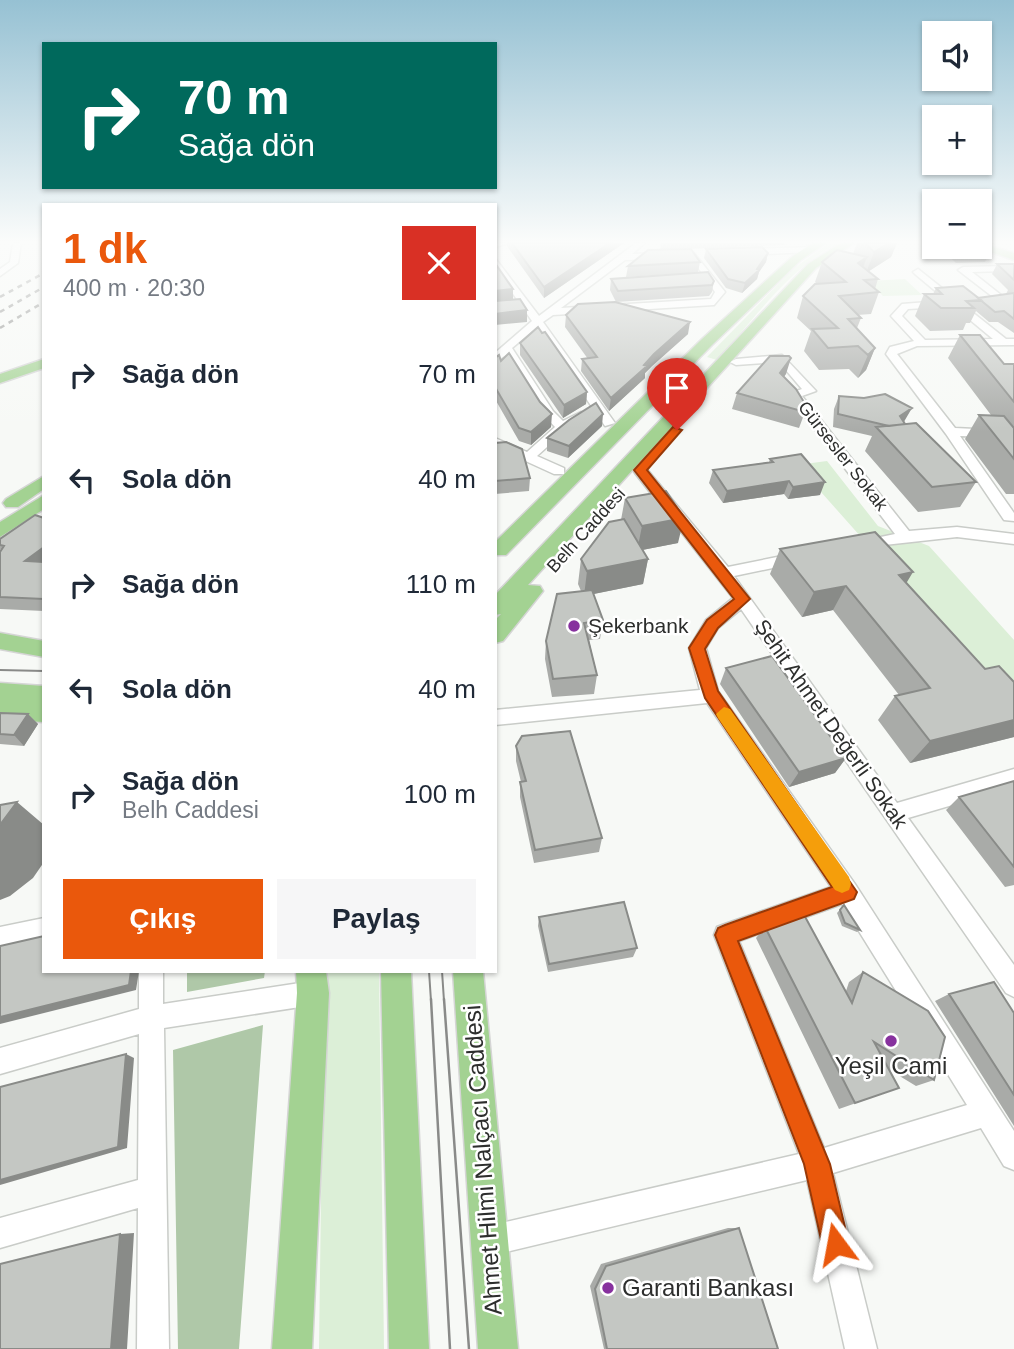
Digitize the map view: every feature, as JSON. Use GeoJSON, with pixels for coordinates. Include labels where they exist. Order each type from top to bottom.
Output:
{"type":"FeatureCollection","features":[{"type":"Feature","properties":{"kind":"main road"},"geometry":{"type":"LineString","coordinates":[[499,550],[707,342],[748,306]]}},
{"type":"Feature","properties":{"kind":"main road","name":"Belh Caddesi"},"geometry":{"type":"LineString","coordinates":[[499,622],[701,383],[775,306]]}},
{"type":"Feature","properties":{"kind":"main road","name":"Belh Caddesi"},"geometry":{"type":"LineString","coordinates":[[499,622],[736,362],[742,341]]}},
{"type":"Feature","properties":{"kind":"main road"},"geometry":{"type":"LineString","coordinates":[[497,531],[661,373],[707,342]]}},
{"type":"Feature","properties":{"kind":"main road"},"geometry":{"type":"LineString","coordinates":[[0,371],[42,357]]}},
{"type":"Feature","properties":{"kind":"main road"},"geometry":{"type":"LineString","coordinates":[[0,379],[42,364]]}},
{"type":"Feature","properties":{"kind":"main road"},"geometry":{"type":"LineString","coordinates":[[0,500],[42,479]]}},
{"type":"Feature","properties":{"kind":"main road"},"geometry":{"type":"LineString","coordinates":[[0,512],[42,480]]}},
{"type":"Feature","properties":{"kind":"main road"},"geometry":{"type":"LineString","coordinates":[[0,531],[35,515]]}},
{"type":"Feature","properties":{"kind":"main road"},"geometry":{"type":"LineString","coordinates":[[0,537],[35,515]]}},
{"type":"Feature","properties":{"kind":"main road"},"geometry":{"type":"LineString","coordinates":[[0,641],[42,650]]}},
{"type":"Feature","properties":{"kind":"main road"},"geometry":{"type":"LineString","coordinates":[[0,650],[42,650]]}},
{"type":"Feature","properties":{"kind":"main road"},"geometry":{"type":"LineString","coordinates":[[0,692],[42,695]]}},
{"type":"Feature","properties":{"kind":"main road"},"geometry":{"type":"LineString","coordinates":[[0,710],[42,712]]}},
{"type":"Feature","properties":{"kind":"main road"},"geometry":{"type":"LineString","coordinates":[[396,973],[409,1349]]}},
{"type":"Feature","properties":{"kind":"main road","name":"Ahmet Hilmi Nalçacı Caddesi"},"geometry":{"type":"LineString","coordinates":[[468,973],[498,1349]]}},
{"type":"Feature","properties":{"kind":"main road"},"geometry":{"type":"LineString","coordinates":[[292,1349],[313,978]]}},
{"type":"Feature","properties":{"kind":"street"},"geometry":{"type":"LineString","coordinates":[[524,306],[539,320],[609,423]]}},
{"type":"Feature","properties":{"kind":"street"},"geometry":{"type":"LineString","coordinates":[[497,357],[558,306]]}},
{"type":"Feature","properties":{"kind":"street"},"geometry":{"type":"LineString","coordinates":[[550,312],[649,306]]}},
{"type":"Feature","properties":{"kind":"street"},"geometry":{"type":"LineString","coordinates":[[906,306],[896,316],[922,343]]}},
{"type":"Feature","properties":{"kind":"street"},"geometry":{"type":"LineString","coordinates":[[965,306],[1008,342]]}},
{"type":"Feature","properties":{"kind":"street"},"geometry":{"type":"LineString","coordinates":[[1008,342],[922,343],[894,349],[891,354],[951,432],[1009,517],[1014,517]]}},
{"type":"Feature","properties":{"kind":"street"},"geometry":{"type":"LineString","coordinates":[[507,348],[548,413],[562,428]]}},
{"type":"Feature","properties":{"kind":"street","name":"Gürsesler Sokak"},"geometry":{"type":"LineString","coordinates":[[736,362],[782,358],[810,391],[794,394],[905,536]]}},
{"type":"Feature","properties":{"kind":"street"},"geometry":{"type":"LineString","coordinates":[[530,456],[562,428],[598,405]]}},
{"type":"Feature","properties":{"kind":"street"},"geometry":{"type":"LineString","coordinates":[[951,432],[992,433],[1014,454]]}},
{"type":"Feature","properties":{"kind":"street"},"geometry":{"type":"LineString","coordinates":[[499,443],[559,471]]}},
{"type":"Feature","properties":{"kind":"street","name":"Şehit Ahmet Değerli Sokak"},"geometry":{"type":"LineString","coordinates":[[640,470],[743,599],[1014,985]]}},
{"type":"Feature","properties":{"kind":"street"},"geometry":{"type":"LineString","coordinates":[[852,547],[905,536],[953,531],[988,532],[1014,539]]}},
{"type":"Feature","properties":{"kind":"street"},"geometry":{"type":"LineString","coordinates":[[724,573],[814,555]]}},
{"type":"Feature","properties":{"kind":"street"},"geometry":{"type":"LineString","coordinates":[[743,599],[712,624],[697,648],[710,693],[847,892],[1014,1156]]}},
{"type":"Feature","properties":{"kind":"street"},"geometry":{"type":"LineString","coordinates":[[497,718],[702,697],[710,693]]}},
{"type":"Feature","properties":{"kind":"street"},"geometry":{"type":"LineString","coordinates":[[894,813],[1014,778]]}},
{"type":"Feature","properties":{"kind":"street"},"geometry":{"type":"LineString","coordinates":[[847,892],[725,935],[817,1164],[861,1349]]}},
{"type":"Feature","properties":{"kind":"street"},"geometry":{"type":"LineString","coordinates":[[0,938],[42,929]]}},
{"type":"Feature","properties":{"kind":"street"},"geometry":{"type":"LineString","coordinates":[[151,973],[153,1349]]}},
{"type":"Feature","properties":{"kind":"street"},"geometry":{"type":"LineString","coordinates":[[0,1061],[150,1018],[313,978]]}},
{"type":"Feature","properties":{"kind":"street"},"geometry":{"type":"LineString","coordinates":[[489,1241],[817,1164],[988,1112]]}},
{"type":"Feature","properties":{"kind":"street"},"geometry":{"type":"LineString","coordinates":[[0,1233],[152,1190]]}},
{"type":"Feature","properties":{"kind":"green space"},"geometry":{"type":"Polygon","coordinates":[[[757,306],[765,306],[717,360],[707,357],[757,306]]]}},
{"type":"Feature","properties":{"kind":"green space"},"geometry":{"type":"Polygon","coordinates":[[[827,461],[878,526],[929,546],[1014,640],[1014,730],[877,555],[797,465],[827,461]]]}},
{"type":"Feature","properties":{"kind":"green space"},"geometry":{"type":"Polygon","coordinates":[[[187,973],[265,973],[264,978],[187,992],[187,973]]]}},
{"type":"Feature","properties":{"kind":"green space"},"geometry":{"type":"Polygon","coordinates":[[[324,973],[379,973],[384,1349],[319,1349],[324,973]]]}},
{"type":"Feature","properties":{"kind":"green space"},"geometry":{"type":"Polygon","coordinates":[[[263,1025],[239,1349],[178,1349],[173,1050],[263,1025]]]}},
{"type":"Feature","properties":{"kind":"building"},"geometry":{"type":"Polygon","coordinates":[[[497,306],[524,306],[527,310],[497,314],[497,306]]]}},
{"type":"Feature","properties":{"kind":"building"},"geometry":{"type":"Polygon","coordinates":[[[576,306],[630,306],[690,322],[611,398],[582,359],[597,357],[566,315],[576,306]]]}},
{"type":"Feature","properties":{"kind":"building"},"geometry":{"type":"Polygon","coordinates":[[[814,306],[849,306],[861,318],[848,319],[875,348],[868,355],[858,346],[828,348],[812,329],[838,328],[814,306]]]}},
{"type":"Feature","properties":{"kind":"building"},"geometry":{"type":"Polygon","coordinates":[[[939,306],[974,308],[941,308],[939,306]]]}},
{"type":"Feature","properties":{"kind":"building"},"geometry":{"type":"Polygon","coordinates":[[[988,306],[1014,306],[1014,319],[1004,311],[995,312],[988,306]]]}},
{"type":"Feature","properties":{"kind":"building"},"geometry":{"type":"Polygon","coordinates":[[[538,327],[542,333],[545,332],[587,392],[564,405],[520,343],[538,327]]]}},
{"type":"Feature","properties":{"kind":"building"},"geometry":{"type":"Polygon","coordinates":[[[960,335],[980,335],[1004,364],[1014,364],[1014,402],[960,335]]]}},
{"type":"Feature","properties":{"kind":"building"},"geometry":{"type":"Polygon","coordinates":[[[509,353],[540,402],[552,414],[531,432],[519,428],[497,390],[499,355],[501,361],[509,353]]]}},
{"type":"Feature","properties":{"kind":"building"},"geometry":{"type":"Polygon","coordinates":[[[770,356],[791,358],[780,373],[796,389],[804,402],[805,412],[737,393],[770,356]]]}},
{"type":"Feature","properties":{"kind":"building"},"geometry":{"type":"Polygon","coordinates":[[[885,394],[912,408],[900,416],[905,424],[889,426],[838,414],[839,396],[864,398],[885,394]]]}},
{"type":"Feature","properties":{"kind":"building"},"geometry":{"type":"Polygon","coordinates":[[[596,403],[603,414],[569,446],[547,438],[569,420],[596,403]]]}},
{"type":"Feature","properties":{"kind":"building"},"geometry":{"type":"Polygon","coordinates":[[[979,415],[1004,416],[1014,428],[1014,459],[979,415]]]}},
{"type":"Feature","properties":{"kind":"building"},"geometry":{"type":"Polygon","coordinates":[[[916,423],[976,482],[932,487],[876,427],[916,423]]]}},
{"type":"Feature","properties":{"kind":"building"},"geometry":{"type":"Polygon","coordinates":[[[506,442],[522,449],[530,478],[497,481],[497,443],[506,442]]]}},
{"type":"Feature","properties":{"kind":"building"},"geometry":{"type":"Polygon","coordinates":[[[801,454],[825,482],[793,487],[789,481],[727,491],[713,470],[773,462],[770,459],[801,454]]]}},
{"type":"Feature","properties":{"kind":"building"},"geometry":{"type":"Polygon","coordinates":[[[666,491],[684,518],[642,526],[625,498],[666,491]]]}},
{"type":"Feature","properties":{"kind":"building"},"geometry":{"type":"Polygon","coordinates":[[[35,515],[42,517],[42,548],[25,561],[42,562],[42,599],[0,597],[0,552],[4,546],[0,545],[0,539],[35,515]]]}},
{"type":"Feature","properties":{"kind":"building"},"geometry":{"type":"Polygon","coordinates":[[[624,519],[648,559],[587,571],[581,559],[609,522],[624,519]]]}},
{"type":"Feature","properties":{"kind":"building"},"geometry":{"type":"Polygon","coordinates":[[[875,532],[913,572],[899,575],[985,669],[999,666],[1014,682],[1014,720],[930,741],[895,696],[930,688],[846,586],[814,592],[780,549],[875,532]]]}},
{"type":"Feature","properties":{"kind":"building"},"geometry":{"type":"Polygon","coordinates":[[[592,590],[603,620],[584,623],[597,675],[553,679],[546,641],[557,594],[592,590]]]}},
{"type":"Feature","properties":{"kind":"building"},"geometry":{"type":"Polygon","coordinates":[[[772,656],[846,758],[799,772],[726,668],[772,656]]]}},
{"type":"Feature","properties":{"kind":"building"},"geometry":{"type":"Polygon","coordinates":[[[0,713],[28,714],[14,735],[0,734],[0,713]]]}},
{"type":"Feature","properties":{"kind":"building"},"geometry":{"type":"Polygon","coordinates":[[[570,731],[602,838],[535,850],[520,782],[526,781],[516,746],[522,736],[570,731]]]}},
{"type":"Feature","properties":{"kind":"building"},"geometry":{"type":"Polygon","coordinates":[[[1014,781],[1014,867],[959,797],[1014,781]]]}},
{"type":"Feature","properties":{"kind":"building"},"geometry":{"type":"Polygon","coordinates":[[[17,802],[0,825],[0,805],[17,802]]]}},
{"type":"Feature","properties":{"kind":"building"},"geometry":{"type":"Polygon","coordinates":[[[624,902],[637,948],[549,964],[539,917],[624,902]]]}},
{"type":"Feature","properties":{"kind":"building"},"geometry":{"type":"Polygon","coordinates":[[[844,905],[860,930],[845,923],[840,910],[844,905]]]}},
{"type":"Feature","properties":{"kind":"building"},"geometry":{"type":"Polygon","coordinates":[[[803,913],[852,1003],[863,972],[928,1011],[945,1037],[934,1080],[874,1042],[899,1088],[855,1103],[765,927],[803,913]]]}},
{"type":"Feature","properties":{"kind":"building"},"geometry":{"type":"Polygon","coordinates":[[[42,936],[42,973],[131,973],[129,985],[0,1017],[0,946],[42,936]]]}},
{"type":"Feature","properties":{"kind":"building"},"geometry":{"type":"Polygon","coordinates":[[[994,982],[1014,1013],[1014,1095],[949,994],[994,982]]]}},
{"type":"Feature","properties":{"kind":"building"},"geometry":{"type":"Polygon","coordinates":[[[126,1054],[118,1147],[0,1180],[0,1087],[126,1054]]]}},
{"type":"Feature","properties":{"kind":"building"},"geometry":{"type":"Polygon","coordinates":[[[739,1228],[778,1349],[607,1349],[595,1289],[606,1266],[739,1228]]]}},
{"type":"Feature","properties":{"kind":"building"},"geometry":{"type":"Polygon","coordinates":[[[120,1234],[111,1349],[0,1349],[0,1264],[120,1234]]]}},
{"type":"Feature","properties":{"kind":"tram line"},"geometry":{"type":"LineString","coordinates":[[0,670],[42,671]]}},
{"type":"Feature","properties":{"kind":"tram line"},"geometry":{"type":"LineString","coordinates":[[429,973],[431,1001]]}},
{"type":"Feature","properties":{"kind":"tram line"},"geometry":{"type":"LineString","coordinates":[[442,973],[444,1001]]}},
{"type":"Feature","properties":{"kind":"tram line"},"geometry":{"type":"LineString","coordinates":[[431,999],[450,1349]]}},
{"type":"Feature","properties":{"kind":"tram line"},"geometry":{"type":"LineString","coordinates":[[444,999],[469,1349]]}},
{"type":"Feature","properties":{"kind":"railway"},"geometry":{"type":"LineString","coordinates":[[0,312],[11,306]]}},
{"type":"Feature","properties":{"kind":"railway"},"geometry":{"type":"LineString","coordinates":[[0,328],[37,306]]}},
{"type":"Feature","properties":{"kind":"slow traffic"},"geometry":{"type":"LineString","coordinates":[[724,714],[842,884]]}},
{"type":"Feature","properties":{"kind":"place","name":"Şekerbank"},"geometry":{"type":"Point","coordinates":[574,626]}},
{"type":"Feature","properties":{"kind":"place","name":"Yeşil Cami"},"geometry":{"type":"Point","coordinates":[891,1041]}},
{"type":"Feature","properties":{"kind":"place","name":"Garanti Bankası"},"geometry":{"type":"Point","coordinates":[608,1288]}},
{"type":"Feature","properties":{"kind":"route"},"geometry":{"type":"LineString","coordinates":[[677,430],[640,470],[743,599],[712,624],[697,648],[710,693],[847,892],[725,935],[817,1164],[836,1244]]}}]}
